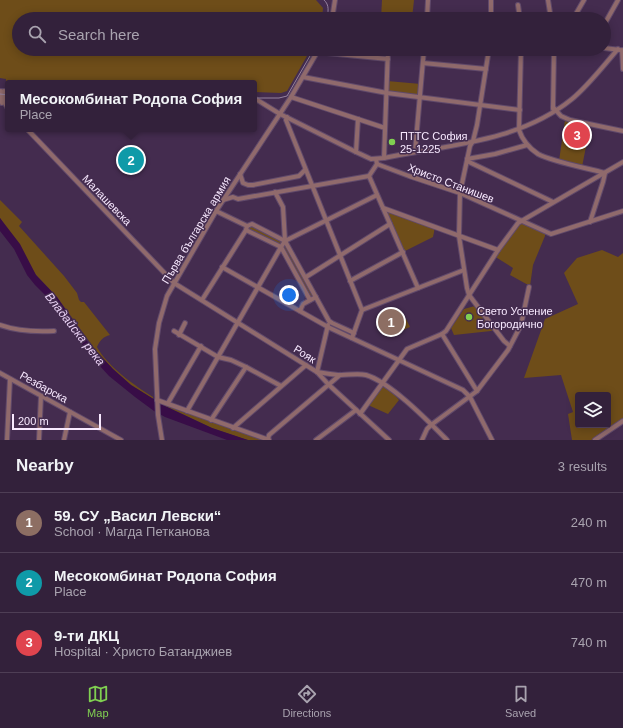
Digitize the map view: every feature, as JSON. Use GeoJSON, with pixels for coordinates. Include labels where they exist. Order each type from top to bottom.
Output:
{"type":"FeatureCollection","features":[{"type":"Feature","properties":{"kind":"street"},"geometry":{"type":"LineString","coordinates":[[333,12],[335,0]]}},
{"type":"Feature","properties":{"kind":"street"},"geometry":{"type":"LineString","coordinates":[[427,12],[428,0]]}},
{"type":"Feature","properties":{"kind":"street"},"geometry":{"type":"LineString","coordinates":[[491,0],[491,12]]}},
{"type":"Feature","properties":{"kind":"street"},"geometry":{"type":"LineString","coordinates":[[548,0],[550,12]]}},
{"type":"Feature","properties":{"kind":"street"},"geometry":{"type":"LineString","coordinates":[[577,12],[584,0]]}},
{"type":"Feature","properties":{"kind":"street"},"geometry":{"type":"LineString","coordinates":[[611,12],[618,0]]}},
{"type":"Feature","properties":{"kind":"street"},"geometry":{"type":"LineString","coordinates":[[518,5],[519,12]]}},
{"type":"Feature","properties":{"kind":"street"},"geometry":{"type":"LineString","coordinates":[[611,49],[621,50]]}},
{"type":"Feature","properties":{"kind":"street"},"geometry":{"type":"LineString","coordinates":[[621,50],[623,69]]}},
{"type":"Feature","properties":{"kind":"street"},"geometry":{"type":"LineString","coordinates":[[257,100],[280,114],[369,158],[384,158],[507,134],[519,130],[538,121],[574,97],[621,50]]}},
{"type":"Feature","properties":{"kind":"street","name":"Първа българска армия"},"geometry":{"type":"LineString","coordinates":[[162,440],[158,415],[155,363],[156,338],[161,313],[174,283],[216,211],[291,97],[315,56]]}},
{"type":"Feature","properties":{"kind":"street"},"geometry":{"type":"LineString","coordinates":[[362,56],[388,59],[384,158]]}},
{"type":"Feature","properties":{"kind":"street"},"geometry":{"type":"LineString","coordinates":[[415,152],[424,56]]}},
{"type":"Feature","properties":{"kind":"street"},"geometry":{"type":"LineString","coordinates":[[488,56],[473,141],[470,146],[460,193],[459,236],[469,294],[504,341],[510,346]]}},
{"type":"Feature","properties":{"kind":"street"},"geometry":{"type":"LineString","coordinates":[[521,56],[519,130],[527,145],[538,154],[604,173]]}},
{"type":"Feature","properties":{"kind":"street"},"geometry":{"type":"LineString","coordinates":[[554,56],[554,110],[561,116],[570,120],[623,132]]}},
{"type":"Feature","properties":{"kind":"street"},"geometry":{"type":"LineString","coordinates":[[423,63],[486,69]]}},
{"type":"Feature","properties":{"kind":"street"},"geometry":{"type":"LineString","coordinates":[[303,77],[387,93],[520,110]]}},
{"type":"Feature","properties":{"kind":"street"},"geometry":{"type":"LineString","coordinates":[[1,102],[3,94]]}},
{"type":"Feature","properties":{"kind":"street"},"geometry":{"type":"LineString","coordinates":[[291,97],[385,128]]}},
{"type":"Feature","properties":{"kind":"street"},"geometry":{"type":"LineString","coordinates":[[257,102],[262,103]]}},
{"type":"Feature","properties":{"kind":"street"},"geometry":{"type":"LineString","coordinates":[[287,117],[286,120],[305,170],[362,310],[352,338]]}},
{"type":"Feature","properties":{"kind":"street"},"geometry":{"type":"LineString","coordinates":[[356,152],[358,119]]}},
{"type":"Feature","properties":{"kind":"street","name":"Малашевска"},"geometry":{"type":"LineString","coordinates":[[30,132],[174,283]]}},
{"type":"Feature","properties":{"kind":"street"},"geometry":{"type":"LineString","coordinates":[[467,160],[527,145]]}},
{"type":"Feature","properties":{"kind":"street"},"geometry":{"type":"LineString","coordinates":[[223,200],[233,197],[238,199],[369,176],[377,164],[376,159]]}},
{"type":"Feature","properties":{"kind":"street"},"geometry":{"type":"LineString","coordinates":[[467,160],[553,202]]}},
{"type":"Feature","properties":{"kind":"street"},"geometry":{"type":"LineString","coordinates":[[360,414],[407,349],[442,334],[498,250],[520,221],[623,162]]}},
{"type":"Feature","properties":{"kind":"street","name":"Христо Станишев"},"geometry":{"type":"LineString","coordinates":[[377,164],[460,193],[552,234],[623,211]]}},
{"type":"Feature","properties":{"kind":"street"},"geometry":{"type":"LineString","coordinates":[[240,174],[243,183],[253,185],[299,176],[305,170]]}},
{"type":"Feature","properties":{"kind":"street"},"geometry":{"type":"LineString","coordinates":[[590,222],[603,182],[604,173]]}},
{"type":"Feature","properties":{"kind":"street"},"geometry":{"type":"LineString","coordinates":[[369,176],[418,288]]}},
{"type":"Feature","properties":{"kind":"street"},"geometry":{"type":"LineString","coordinates":[[229,190],[233,197]]}},
{"type":"Feature","properties":{"kind":"street"},"geometry":{"type":"LineString","coordinates":[[275,192],[283,207],[285,241],[329,321],[354,333]]}},
{"type":"Feature","properties":{"kind":"street"},"geometry":{"type":"LineString","coordinates":[[187,411],[285,241],[378,195]]}},
{"type":"Feature","properties":{"kind":"street"},"geometry":{"type":"LineString","coordinates":[[383,208],[498,250]]}},
{"type":"Feature","properties":{"kind":"street"},"geometry":{"type":"LineString","coordinates":[[216,211],[280,248],[310,300]]}},
{"type":"Feature","properties":{"kind":"street"},"geometry":{"type":"LineString","coordinates":[[202,300],[247,228],[252,224],[285,241]]}},
{"type":"Feature","properties":{"kind":"street"},"geometry":{"type":"LineString","coordinates":[[306,278],[390,224]]}},
{"type":"Feature","properties":{"kind":"street"},"geometry":{"type":"LineString","coordinates":[[350,281],[402,252]]}},
{"type":"Feature","properties":{"kind":"street"},"geometry":{"type":"LineString","coordinates":[[291,266],[298,263]]}},
{"type":"Feature","properties":{"kind":"street"},"geometry":{"type":"LineString","coordinates":[[222,267],[328,327],[463,390],[470,397],[492,440]]}},
{"type":"Feature","properties":{"kind":"street"},"geometry":{"type":"LineString","coordinates":[[362,310],[464,270]]}},
{"type":"Feature","properties":{"kind":"street","name":"Рояк"},"geometry":{"type":"LineString","coordinates":[[174,283],[317,372],[340,375],[360,374],[370,377],[383,384],[393,390],[447,440]]}},
{"type":"Feature","properties":{"kind":"street"},"geometry":{"type":"LineString","coordinates":[[422,440],[427,428],[477,391],[510,346],[520,325],[529,287]]}},
{"type":"Feature","properties":{"kind":"street"},"geometry":{"type":"LineString","coordinates":[[300,311],[303,304],[316,297]]}},
{"type":"Feature","properties":{"kind":"street"},"geometry":{"type":"LineString","coordinates":[[329,321],[317,372],[388,440]]}},
{"type":"Feature","properties":{"kind":"street"},"geometry":{"type":"LineString","coordinates":[[179,335],[185,322]]}},
{"type":"Feature","properties":{"kind":"street"},"geometry":{"type":"LineString","coordinates":[[0,325],[19,329],[54,330]]}},
{"type":"Feature","properties":{"kind":"street"},"geometry":{"type":"LineString","coordinates":[[174,331],[218,357],[231,360],[281,386]]}},
{"type":"Feature","properties":{"kind":"street"},"geometry":{"type":"LineString","coordinates":[[442,334],[477,391]]}},
{"type":"Feature","properties":{"kind":"street"},"geometry":{"type":"LineString","coordinates":[[168,402],[201,346]]}},
{"type":"Feature","properties":{"kind":"street"},"geometry":{"type":"LineString","coordinates":[[233,428],[306,365]]}},
{"type":"Feature","properties":{"kind":"street"},"geometry":{"type":"LineString","coordinates":[[211,420],[246,367]]}},
{"type":"Feature","properties":{"kind":"street","name":"Резбарска"},"geometry":{"type":"LineString","coordinates":[[0,373],[121,440]]}},
{"type":"Feature","properties":{"kind":"street"},"geometry":{"type":"LineString","coordinates":[[157,400],[168,402],[187,411],[268,440],[269,435],[340,375]]}},
{"type":"Feature","properties":{"kind":"street"},"geometry":{"type":"LineString","coordinates":[[6,440],[10,379]]}},
{"type":"Feature","properties":{"kind":"street"},"geometry":{"type":"LineString","coordinates":[[39,440],[41,396]]}},
{"type":"Feature","properties":{"kind":"street"},"geometry":{"type":"LineString","coordinates":[[316,440],[356,410]]}},
{"type":"Feature","properties":{"kind":"street"},"geometry":{"type":"LineString","coordinates":[[64,440],[70,412]]}},
{"type":"Feature","properties":{"kind":"street"},"geometry":{"type":"LineString","coordinates":[[595,440],[623,421]]}},
{"type":"Feature","properties":{"kind":"shaded area"},"geometry":{"type":"Polygon","coordinates":[[[0,0],[316,0],[323,8],[323,12],[12,12],[12,56],[307,56],[287,91],[281,93],[257,92],[257,80],[6,80],[0,78],[0,0]]]}},
{"type":"Feature","properties":{"kind":"shaded area"},"geometry":{"type":"Polygon","coordinates":[[[382,0],[414,0],[413,12],[381,12],[382,0]]]}},
{"type":"Feature","properties":{"kind":"shaded area"},"geometry":{"type":"Polygon","coordinates":[[[387,81],[421,84],[420,97],[387,93],[387,81]]]}},
{"type":"Feature","properties":{"kind":"shaded area"},"geometry":{"type":"Polygon","coordinates":[[[565,120],[590,126],[582,167],[559,161],[565,120]]]}},
{"type":"Feature","properties":{"kind":"shaded area"},"geometry":{"type":"Polygon","coordinates":[[[0,200],[22,222],[19,226],[64,276],[77,293],[79,300],[84,302],[110,335],[102,339],[97,347],[108,362],[122,375],[153,397],[153,399],[131,385],[113,369],[97,352],[57,297],[36,275],[0,218],[0,200]]]}},
{"type":"Feature","properties":{"kind":"shaded area"},"geometry":{"type":"Polygon","coordinates":[[[383,208],[435,227],[433,237],[403,252],[383,208]]]}},
{"type":"Feature","properties":{"kind":"shaded area"},"geometry":{"type":"Polygon","coordinates":[[[520,221],[545,233],[533,265],[530,286],[510,275],[513,268],[494,256],[520,221]]]}},
{"type":"Feature","properties":{"kind":"shaded area"},"geometry":{"type":"Polygon","coordinates":[[[249,224],[285,241],[316,297],[310,300],[281,247],[246,230],[249,224]]]}},
{"type":"Feature","properties":{"kind":"shaded area"},"geometry":{"type":"Polygon","coordinates":[[[602,250],[618,257],[623,253],[623,421],[595,440],[572,440],[568,414],[573,412],[561,375],[524,378],[545,319],[578,304],[564,273],[577,258],[602,250]]]}},
{"type":"Feature","properties":{"kind":"shaded area"},"geometry":{"type":"Polygon","coordinates":[[[475,306],[493,330],[454,335],[451,328],[464,309],[475,306]]]}},
{"type":"Feature","properties":{"kind":"shaded area"},"geometry":{"type":"Polygon","coordinates":[[[406,319],[410,327],[393,334],[390,326],[406,319]]]}},
{"type":"Feature","properties":{"kind":"shaded area"},"geometry":{"type":"Polygon","coordinates":[[[382,386],[393,393],[399,400],[388,414],[368,405],[382,386]]]}},
{"type":"Feature","properties":{"kind":"shaded area"},"geometry":{"type":"Polygon","coordinates":[[[164,404],[269,440],[248,440],[241,438],[212,428],[165,406],[164,404]]]}},
{"type":"Feature","properties":{"kind":"water","name":"Владайска река"},"geometry":{"type":"Polygon","coordinates":[[[0,218],[20,244],[36,275],[57,297],[87,341],[113,369],[131,385],[165,406],[212,428],[248,440],[227,440],[165,417],[154,411],[109,376],[88,353],[53,303],[27,275],[14,249],[0,231],[0,218]]]}},
{"type":"Feature","properties":{"kind":"tram line"},"geometry":{"type":"LineString","coordinates":[[324,0],[328,6],[328,12]]}},
{"type":"Feature","properties":{"kind":"tram line"},"geometry":{"type":"LineString","coordinates":[[257,98],[279,98],[287,96],[310,56]]}},
{"type":"Feature","properties":{"kind":"tram line"},"geometry":{"type":"LineString","coordinates":[[0,94],[5,95]]}},
{"type":"Feature","properties":{"kind":"place","name":"9-ти ДКЦ"},"geometry":{"type":"Point","coordinates":[577,135]}},
{"type":"Feature","properties":{"kind":"place","name":"ПТТС София 25-1225"},"geometry":{"type":"Point","coordinates":[392,142]}},
{"type":"Feature","properties":{"kind":"place","name":"Месокомбинат Родопа София"},"geometry":{"type":"Point","coordinates":[131,160]}},
{"type":"Feature","properties":{"kind":"place","name":"Свето Успение Богородично"},"geometry":{"type":"Point","coordinates":[469,317]}},
{"type":"Feature","properties":{"kind":"place","name":"59. СУ „Васил Левски“"},"geometry":{"type":"Point","coordinates":[391,322]}}]}
